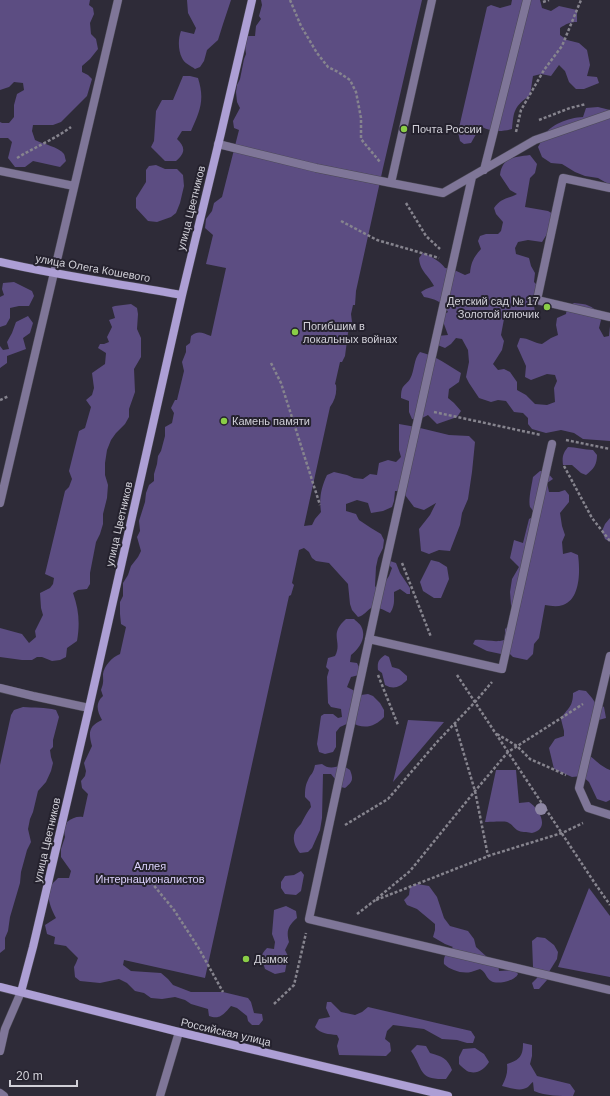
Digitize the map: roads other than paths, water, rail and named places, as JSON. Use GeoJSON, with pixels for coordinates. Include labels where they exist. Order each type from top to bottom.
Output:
{"type":"FeatureCollection","features":[{"type":"Feature","properties":{"kind":"street"},"geometry":{"type":"LineString","coordinates":[[0,503],[118,0]]}},
{"type":"Feature","properties":{"kind":"street","name":"улица Цветников"},"geometry":{"type":"LineString","coordinates":[[0,1051],[5,1029],[20,992],[33,947],[89,708],[182,295],[252,0]]}},
{"type":"Feature","properties":{"kind":"street"},"geometry":{"type":"LineString","coordinates":[[392,184],[432,0]]}},
{"type":"Feature","properties":{"kind":"street"},"geometry":{"type":"LineString","coordinates":[[484,170],[527,0]]}},
{"type":"Feature","properties":{"kind":"street"},"geometry":{"type":"LineString","coordinates":[[218,144],[316,168],[443,193],[535,140],[610,114]]}},
{"type":"Feature","properties":{"kind":"street"},"geometry":{"type":"LineString","coordinates":[[0,171],[74,186]]}},
{"type":"Feature","properties":{"kind":"street"},"geometry":{"type":"LineString","coordinates":[[472,177],[368,643],[309,919],[610,990]]}},
{"type":"Feature","properties":{"kind":"street"},"geometry":{"type":"LineString","coordinates":[[610,188],[563,178],[537,300],[610,317]]}},
{"type":"Feature","properties":{"kind":"street","name":"улица Олега Кошевого"},"geometry":{"type":"LineString","coordinates":[[0,262],[182,295]]}},
{"type":"Feature","properties":{"kind":"street"},"geometry":{"type":"LineString","coordinates":[[368,643],[444,656],[502,669],[552,444]]}},
{"type":"Feature","properties":{"kind":"street"},"geometry":{"type":"LineString","coordinates":[[606,814],[588,808],[579,788],[610,656]]}},
{"type":"Feature","properties":{"kind":"street"},"geometry":{"type":"LineString","coordinates":[[0,688],[89,708]]}},
{"type":"Feature","properties":{"kind":"street","name":"Российская улица"},"geometry":{"type":"LineString","coordinates":[[0,987],[179,1032],[448,1096]]}},
{"type":"Feature","properties":{"kind":"street"},"geometry":{"type":"LineString","coordinates":[[160,1096],[179,1032]]}},
{"type":"Feature","properties":{"kind":"street"},"geometry":{"type":"LineString","coordinates":[[0,1093],[4,1096]]}},
{"type":"Feature","properties":{"kind":"place","name":"Почта России"},"geometry":{"type":"Point","coordinates":[404,129]}},
{"type":"Feature","properties":{"kind":"place","name":"Детский сад № 17 Золотой ключик"},"geometry":{"type":"Point","coordinates":[547,307]}},
{"type":"Feature","properties":{"kind":"place","name":"Погибшим в локальных войнах"},"geometry":{"type":"Point","coordinates":[295,332]}},
{"type":"Feature","properties":{"kind":"place","name":"Камень памяти"},"geometry":{"type":"Point","coordinates":[224,421]}},
{"type":"Feature","properties":{"kind":"place","name":"Дымок"},"geometry":{"type":"Point","coordinates":[246,959]}},
{"type":"Feature","properties":{"kind":"park label","name":"Аллея Интернационалистов"},"geometry":{"type":"Point","coordinates":[150,872]}}]}
